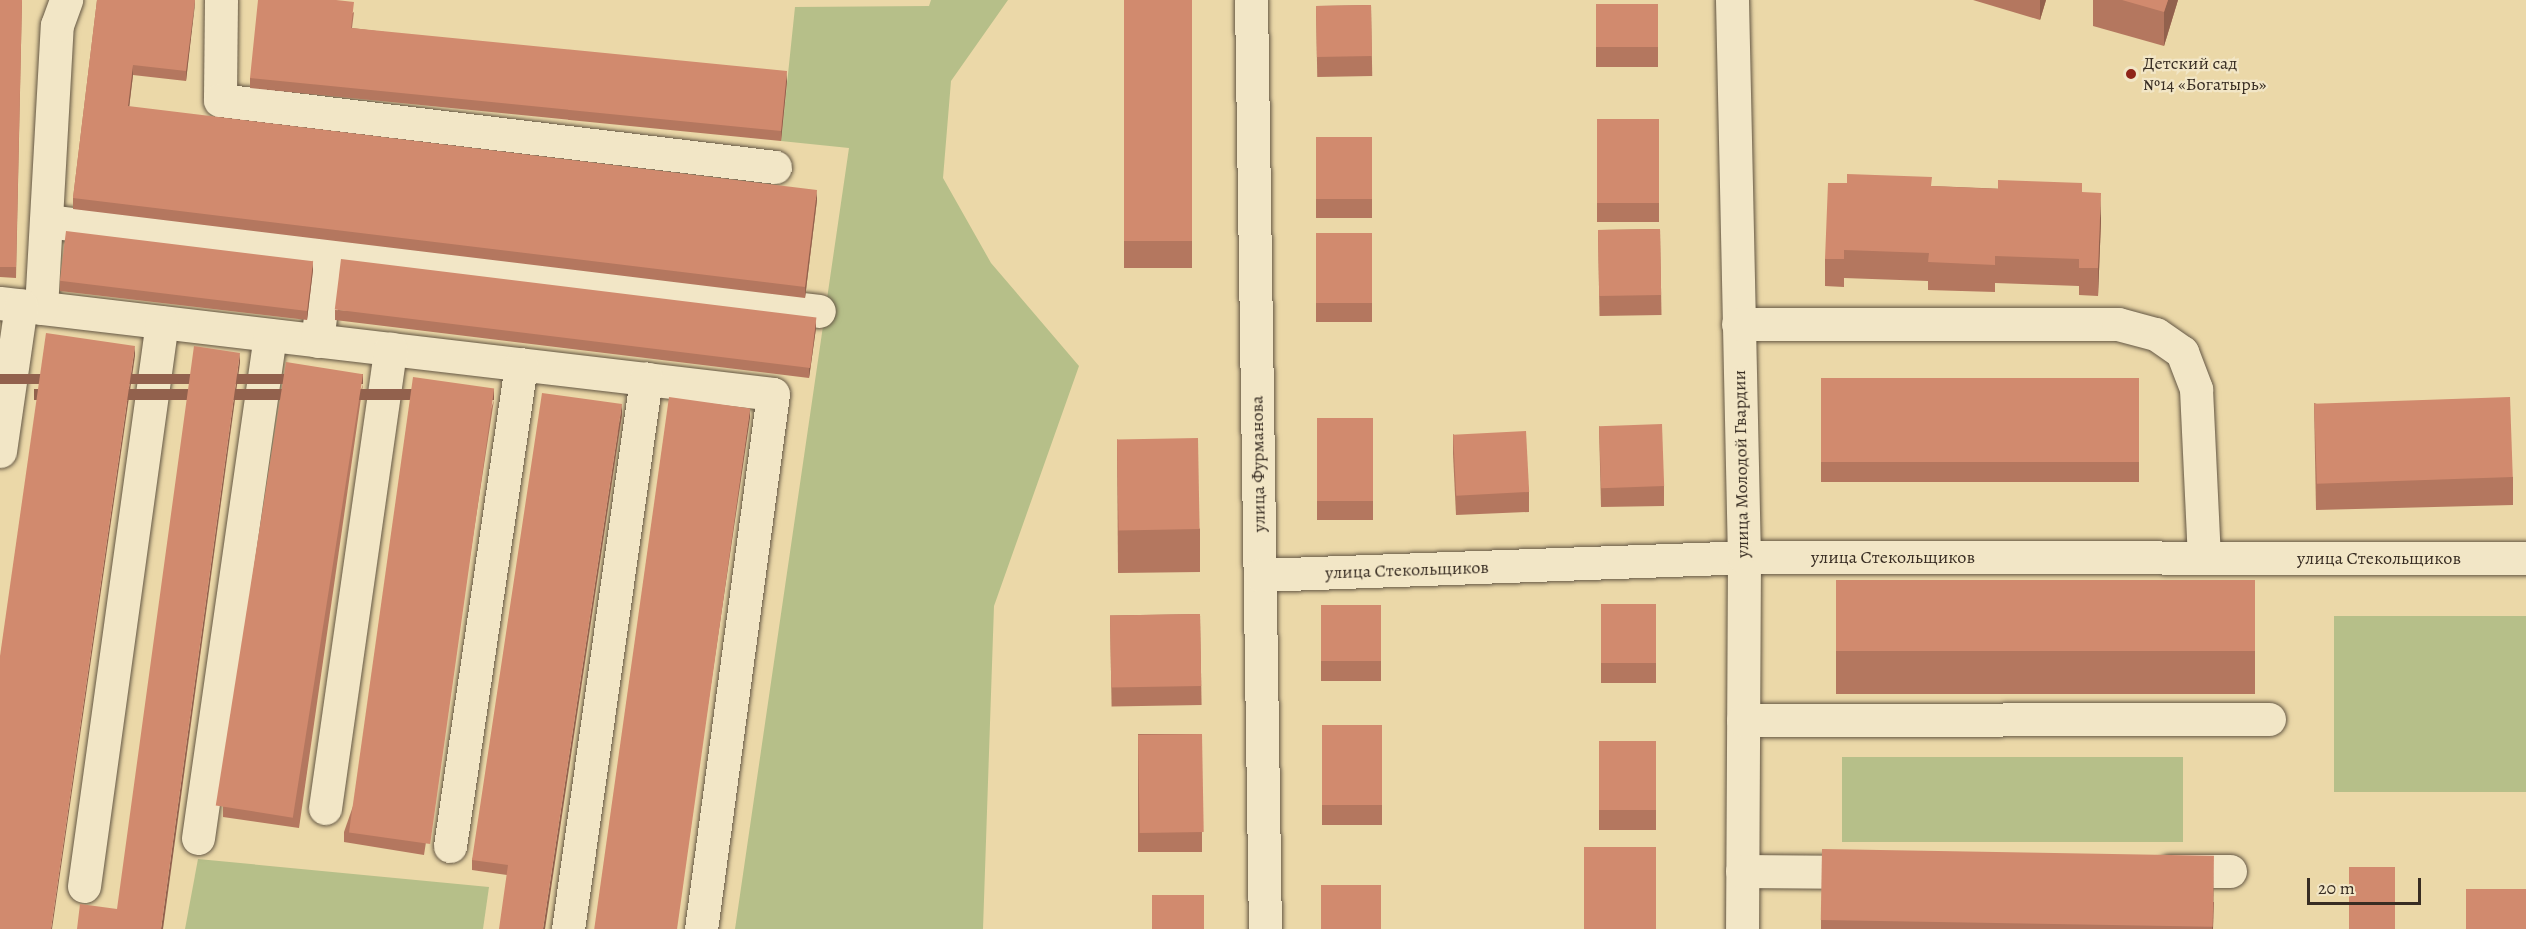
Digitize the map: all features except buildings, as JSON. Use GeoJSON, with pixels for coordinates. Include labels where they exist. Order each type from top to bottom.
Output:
{"type":"FeatureCollection","features":[{"type":"Feature","properties":{"kind":"street"},"geometry":{"type":"LineString","coordinates":[[0,451],[21,305],[46,221],[57,26],[66,0]]}},
{"type":"Feature","properties":{"kind":"street"},"geometry":{"type":"LineString","coordinates":[[221,0],[219,100],[775,167]]}},
{"type":"Feature","properties":{"kind":"street","name":"улица Фурманова"},"geometry":{"type":"LineString","coordinates":[[1251,0],[1265,929]]}},
{"type":"Feature","properties":{"kind":"street","name":"улица Молодой Гвардии"},"geometry":{"type":"LineString","coordinates":[[1732,0],[1744,557],[1742,929]]}},
{"type":"Feature","properties":{"kind":"street"},"geometry":{"type":"LineString","coordinates":[[46,221],[819,311]]}},
{"type":"Feature","properties":{"kind":"street"},"geometry":{"type":"LineString","coordinates":[[317,341],[328,254]]}},
{"type":"Feature","properties":{"kind":"street"},"geometry":{"type":"LineString","coordinates":[[21,305],[773,394],[701,929]]}},
{"type":"Feature","properties":{"kind":"street"},"geometry":{"type":"LineString","coordinates":[[84,886],[162,322]]}},
{"type":"Feature","properties":{"kind":"street"},"geometry":{"type":"LineString","coordinates":[[1738,324],[2118,324],[2156,334],[2182,352],[2196,389],[2204,557]]}},
{"type":"Feature","properties":{"kind":"street"},"geometry":{"type":"LineString","coordinates":[[198,838],[270,335]]}},
{"type":"Feature","properties":{"kind":"street"},"geometry":{"type":"LineString","coordinates":[[325,808],[390,349]]}},
{"type":"Feature","properties":{"kind":"street"},"geometry":{"type":"LineString","coordinates":[[450,846],[521,363]]}},
{"type":"Feature","properties":{"kind":"street"},"geometry":{"type":"LineString","coordinates":[[568,929],[646,379]]}},
{"type":"Feature","properties":{"kind":"street","name":"улица Стекольщиков"},"geometry":{"type":"LineString","coordinates":[[1260,575],[1744,557],[2526,558]]}},
{"type":"Feature","properties":{"kind":"street"},"geometry":{"type":"LineString","coordinates":[[1743,720],[2268,719]]}},
{"type":"Feature","properties":{"kind":"street"},"geometry":{"type":"LineString","coordinates":[[2135,871],[2230,871]]}},
{"type":"Feature","properties":{"kind":"street"},"geometry":{"type":"LineString","coordinates":[[1742,872],[1898,872]]}},
{"type":"Feature","properties":{"kind":"green space"},"geometry":{"type":"Polygon","coordinates":[[[931,0],[1008,0],[951,81],[943,178],[991,263],[1079,366],[994,606],[983,929],[735,929],[849,148],[781,141],[795,7],[929,6],[931,0]]]}},
{"type":"Feature","properties":{"kind":"green space"},"geometry":{"type":"Polygon","coordinates":[[[2334,616],[2526,616],[2526,792],[2334,792],[2334,616]]]}},
{"type":"Feature","properties":{"kind":"green space"},"geometry":{"type":"Polygon","coordinates":[[[1842,757],[2183,757],[2183,842],[1842,842],[1842,757]]]}},
{"type":"Feature","properties":{"kind":"green space"},"geometry":{"type":"Polygon","coordinates":[[[198,859],[489,887],[483,929],[185,929],[198,859]]]}},
{"type":"Feature","properties":{"kind":"place","name":"Детский сад №14 «Богатырь»"},"geometry":{"type":"Point","coordinates":[2131,74]}}]}
